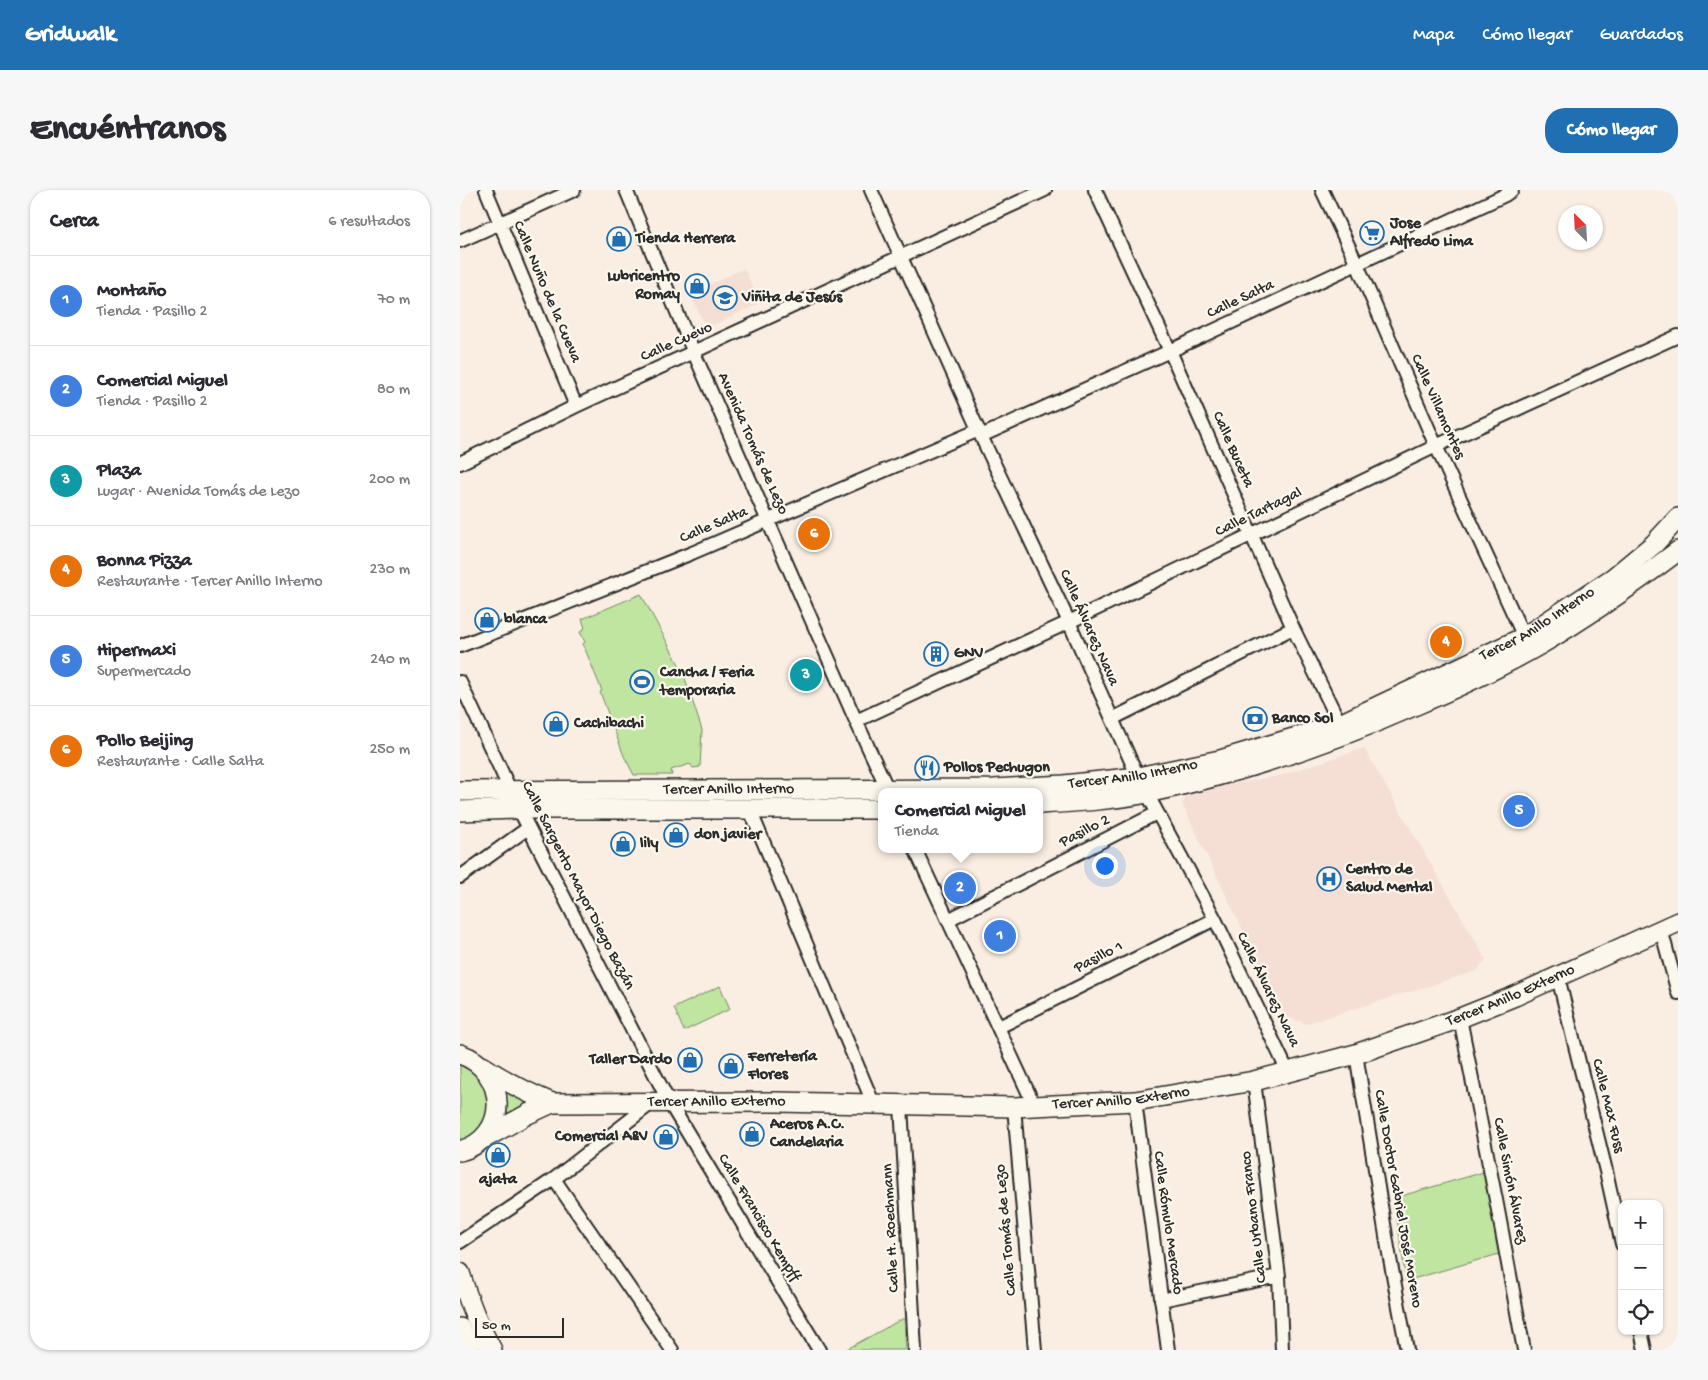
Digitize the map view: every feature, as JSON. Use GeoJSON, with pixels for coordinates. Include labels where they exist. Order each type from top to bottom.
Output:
{"type":"FeatureCollection","features":[{"type":"Feature","properties":{"kind":"main road","name":"Tercer Anillo Interno"},"geometry":{"type":"LineString","coordinates":[[1012,788],[1142,785],[1340,724],[1524,638],[1613,578],[1658,540],[1678,518]]}},
{"type":"Feature","properties":{"kind":"main road"},"geometry":{"type":"LineString","coordinates":[[1620,593],[1635,576],[1667,550],[1666,545],[1658,540]]}},
{"type":"Feature","properties":{"kind":"main road","name":"Tercer Anillo Interno"},"geometry":{"type":"LineString","coordinates":[[1043,803],[1142,785],[1224,774],[1292,754],[1355,732],[1500,667],[1541,644],[1620,593],[1678,551]]}},
{"type":"Feature","properties":{"kind":"main road"},"geometry":{"type":"LineString","coordinates":[[1500,667],[1496,660],[1497,655],[1518,644],[1524,638]]}},
{"type":"Feature","properties":{"kind":"main road"},"geometry":{"type":"LineString","coordinates":[[1451,690],[1478,673],[1481,665],[1477,660]]}},
{"type":"Feature","properties":{"kind":"main road"},"geometry":{"type":"LineString","coordinates":[[675,810],[674,801],[681,794],[739,789]]}},
{"type":"Feature","properties":{"kind":"main road"},"geometry":{"type":"LineString","coordinates":[[853,789],[858,795],[855,810]]}},
{"type":"Feature","properties":{"kind":"main road"},"geometry":{"type":"LineString","coordinates":[[603,810],[648,806],[652,803],[653,799],[650,790]]}},
{"type":"Feature","properties":{"kind":"main road","name":"Tercer Anillo Interno"},"geometry":{"type":"LineString","coordinates":[[460,791],[878,790]]}},
{"type":"Feature","properties":{"kind":"main road","name":"Tercer Anillo Interno"},"geometry":{"type":"LineString","coordinates":[[460,811],[519,809],[878,809]]}},
{"type":"Feature","properties":{"kind":"main road","name":"Tercer Anillo Externo"},"geometry":{"type":"LineString","coordinates":[[468,1056],[520,1089],[552,1103],[661,1102],[1035,1107],[1134,1100],[1254,1081],[1356,1054],[1460,1018],[1558,977],[1670,925],[1678,910]]}},
{"type":"Feature","properties":{"kind":"main road"},"geometry":{"type":"LineString","coordinates":[[468,1056],[492,1079],[497,1094],[497,1111],[492,1126],[468,1150]]}},
{"type":"Feature","properties":{"kind":"main road","name":"Tercer Anillo Externo"},"geometry":{"type":"LineString","coordinates":[[468,1150],[520,1118],[552,1103]]}},
{"type":"Feature","properties":{"kind":"main road"},"geometry":{"type":"LineString","coordinates":[[460,1273],[478,1326],[492,1350]]}},
{"type":"Feature","properties":{"kind":"main road"},"geometry":{"type":"LineString","coordinates":[[460,1328],[471,1350]]}},
{"type":"Feature","properties":{"kind":"street","name":"Calle Nuño de la Cueva"},"geometry":{"type":"LineString","coordinates":[[486,190],[576,406]]}},
{"type":"Feature","properties":{"kind":"street"},"geometry":{"type":"LineString","coordinates":[[460,241],[574,190]]}},
{"type":"Feature","properties":{"kind":"street","name":"Avenida Tomás de Lezo"},"geometry":{"type":"LineString","coordinates":[[626,190],[694,353],[887,788]]}},
{"type":"Feature","properties":{"kind":"street","name":"Calle Álvarez Nava"},"geometry":{"type":"LineString","coordinates":[[871,190],[980,433],[1069,622],[1142,785],[1215,919],[1288,1072]]}},
{"type":"Feature","properties":{"kind":"street","name":"Calle Cuevo"},"geometry":{"type":"LineString","coordinates":[[460,463],[576,406],[1045,190]]}},
{"type":"Feature","properties":{"kind":"street","name":"Calle Buceta"},"geometry":{"type":"LineString","coordinates":[[1094,190],[1170,352],[1293,628],[1340,724]]}},
{"type":"Feature","properties":{"kind":"street","name":"Calle Villamontes"},"geometry":{"type":"LineString","coordinates":[[1322,190],[1524,638]]}},
{"type":"Feature","properties":{"kind":"street","name":"Calle Salta"},"geometry":{"type":"LineString","coordinates":[[460,646],[980,433],[1170,352],[1505,195],[1512,190]]}},
{"type":"Feature","properties":{"kind":"street","name":"Calle Tartagal"},"geometry":{"type":"LineString","coordinates":[[856,721],[1069,622],[1436,446],[1678,336]]}},
{"type":"Feature","properties":{"kind":"street"},"geometry":{"type":"LineString","coordinates":[[1112,719],[1293,628]]}},
{"type":"Feature","properties":{"kind":"street","name":"Calle Sargento Mayor Diego Bazán"},"geometry":{"type":"LineString","coordinates":[[460,682],[528,828],[661,1102]]}},
{"type":"Feature","properties":{"kind":"street"},"geometry":{"type":"LineString","coordinates":[[750,810],[874,1105]]}},
{"type":"Feature","properties":{"kind":"street","name":"Pasillo 2"},"geometry":{"type":"LineString","coordinates":[[948,920],[1157,813]]}},
{"type":"Feature","properties":{"kind":"street"},"geometry":{"type":"LineString","coordinates":[[460,877],[528,828]]}},
{"type":"Feature","properties":{"kind":"street"},"geometry":{"type":"LineString","coordinates":[[917,853],[1035,1107]]}},
{"type":"Feature","properties":{"kind":"street","name":"Pasillo 1"},"geometry":{"type":"LineString","coordinates":[[999,1027],[1215,919]]}},
{"type":"Feature","properties":{"kind":"street"},"geometry":{"type":"LineString","coordinates":[[1670,925],[1678,993]]}},
{"type":"Feature","properties":{"kind":"street","name":"Calle Max Fuss"},"geometry":{"type":"LineString","coordinates":[[1558,977],[1618,1226]]}},
{"type":"Feature","properties":{"kind":"street","name":"Calle Simón Álvarez"},"geometry":{"type":"LineString","coordinates":[[1460,1018],[1498,1205],[1524,1350]]}},
{"type":"Feature","properties":{"kind":"street","name":"Calle Doctor Gabriel José Moreno"},"geometry":{"type":"LineString","coordinates":[[1356,1054],[1407,1350]]}},
{"type":"Feature","properties":{"kind":"street","name":"Calle Urbano Franco"},"geometry":{"type":"LineString","coordinates":[[1254,1081],[1279,1276],[1282,1350]]}},
{"type":"Feature","properties":{"kind":"street","name":"Calle Rómulo Mercado"},"geometry":{"type":"LineString","coordinates":[[1134,1100],[1168,1350]]}},
{"type":"Feature","properties":{"kind":"street"},"geometry":{"type":"LineString","coordinates":[[460,1242],[554,1179],[661,1102]]}},
{"type":"Feature","properties":{"kind":"street","name":"Calle Francisco Kempff"},"geometry":{"type":"LineString","coordinates":[[661,1102],[819,1350]]}},
{"type":"Feature","properties":{"kind":"street","name":"Calle H. Roechmann"},"geometry":{"type":"LineString","coordinates":[[901,1105],[915,1350]]}},
{"type":"Feature","properties":{"kind":"street","name":"Calle Tomás de Lezo"},"geometry":{"type":"LineString","coordinates":[[1014,1107],[1035,1350]]}},
{"type":"Feature","properties":{"kind":"street"},"geometry":{"type":"LineString","coordinates":[[554,1179],[672,1350]]}},
{"type":"Feature","properties":{"kind":"street"},"geometry":{"type":"LineString","coordinates":[[1161,1300],[1279,1276]]}},
{"type":"Feature","properties":{"kind":"street"},"geometry":{"type":"LineString","coordinates":[[1642,1335],[1645,1350]]}},
{"type":"Feature","properties":{"kind":"shaded area","name":"Viñita de Jesús"},"geometry":{"type":"Polygon","coordinates":[[[744,268],[760,303],[714,325],[703,322],[690,294],[744,268]]]}},
{"type":"Feature","properties":{"kind":"shaded area","name":"Centro de Salud Mental"},"geometry":{"type":"Polygon","coordinates":[[[1364,748],[1486,959],[1477,971],[1306,1024],[1284,1016],[1182,804],[1188,792],[1282,775],[1364,748]]]}},
{"type":"Feature","properties":{"kind":"green space","name":"Cancha / Feria temporaria"},"geometry":{"type":"Polygon","coordinates":[[[641,594],[683,672],[702,730],[700,767],[693,768],[690,764],[671,770],[672,775],[634,775],[624,756],[580,632],[585,628],[582,619],[641,594]]]}},
{"type":"Feature","properties":{"kind":"green space"},"geometry":{"type":"Polygon","coordinates":[[[720,986],[730,1009],[684,1031],[674,1008],[720,986]]]}},
{"type":"Feature","properties":{"kind":"green space"},"geometry":{"type":"Polygon","coordinates":[[[460,1063],[477,1074],[483,1083],[487,1092],[488,1112],[485,1122],[479,1131],[473,1137],[460,1144],[460,1063]]]}},
{"type":"Feature","properties":{"kind":"green space"},"geometry":{"type":"Polygon","coordinates":[[[504,1091],[529,1102],[505,1115],[508,1109],[504,1091]]]}},
{"type":"Feature","properties":{"kind":"green space"},"geometry":{"type":"Polygon","coordinates":[[[1484,1172],[1499,1254],[1406,1281],[1394,1198],[1484,1172]]]}},
{"type":"Feature","properties":{"kind":"green space"},"geometry":{"type":"Polygon","coordinates":[[[904,1318],[906,1350],[845,1350],[904,1318]]]}},
{"type":"Feature","properties":{"kind":"place","name":"Jose Alfredo Lima"},"geometry":{"type":"Point","coordinates":[1372,233]}},
{"type":"Feature","properties":{"kind":"place","name":"Tienda Herrera"},"geometry":{"type":"Point","coordinates":[619,239]}},
{"type":"Feature","properties":{"kind":"place","name":"Lubricentro Romay"},"geometry":{"type":"Point","coordinates":[697,286]}},
{"type":"Feature","properties":{"kind":"place","name":"Viñita de Jesús"},"geometry":{"type":"Point","coordinates":[725,298]}},
{"type":"Feature","properties":{"kind":"place","name":"Pollo Beijing"},"geometry":{"type":"Point","coordinates":[814,534]}},
{"type":"Feature","properties":{"kind":"place","name":"blanca"},"geometry":{"type":"Point","coordinates":[487,620]}},
{"type":"Feature","properties":{"kind":"place","name":"Bonna Pizza"},"geometry":{"type":"Point","coordinates":[1446,642]}},
{"type":"Feature","properties":{"kind":"place","name":"GNV"},"geometry":{"type":"Point","coordinates":[936,654]}},
{"type":"Feature","properties":{"kind":"place","name":"Plaza"},"geometry":{"type":"Point","coordinates":[806,675]}},
{"type":"Feature","properties":{"kind":"place","name":"Cancha / Feria temporaria"},"geometry":{"type":"Point","coordinates":[642,682]}},
{"type":"Feature","properties":{"kind":"place","name":"Banco Sol"},"geometry":{"type":"Point","coordinates":[1255,719]}},
{"type":"Feature","properties":{"kind":"place","name":"Cachibachi"},"geometry":{"type":"Point","coordinates":[556,724]}},
{"type":"Feature","properties":{"kind":"place","name":"Pollos Pechugon"},"geometry":{"type":"Point","coordinates":[927,768]}},
{"type":"Feature","properties":{"kind":"place","name":"Hipermaxi"},"geometry":{"type":"Point","coordinates":[1519,811]}},
{"type":"Feature","properties":{"kind":"place","name":"don javier"},"geometry":{"type":"Point","coordinates":[676,835]}},
{"type":"Feature","properties":{"kind":"place","name":"lily"},"geometry":{"type":"Point","coordinates":[623,844]}},
{"type":"Feature","properties":{"kind":"place","name":"Centro de Salud Mental"},"geometry":{"type":"Point","coordinates":[1329,879]}},
{"type":"Feature","properties":{"kind":"place","name":"Comercial Miguel"},"geometry":{"type":"Point","coordinates":[960,888]}},
{"type":"Feature","properties":{"kind":"place","name":"Montaño"},"geometry":{"type":"Point","coordinates":[1000,936]}},
{"type":"Feature","properties":{"kind":"place","name":"Taller Dardo"},"geometry":{"type":"Point","coordinates":[690,1060]}},
{"type":"Feature","properties":{"kind":"place","name":"Ferretería Flores"},"geometry":{"type":"Point","coordinates":[731,1066]}},
{"type":"Feature","properties":{"kind":"place","name":"Aceros A.C. Candelaria"},"geometry":{"type":"Point","coordinates":[752,1134]}},
{"type":"Feature","properties":{"kind":"place","name":"Comercial A&V"},"geometry":{"type":"Point","coordinates":[666,1137]}},
{"type":"Feature","properties":{"kind":"place","name":"ajata"},"geometry":{"type":"Point","coordinates":[498,1155]}}]}
